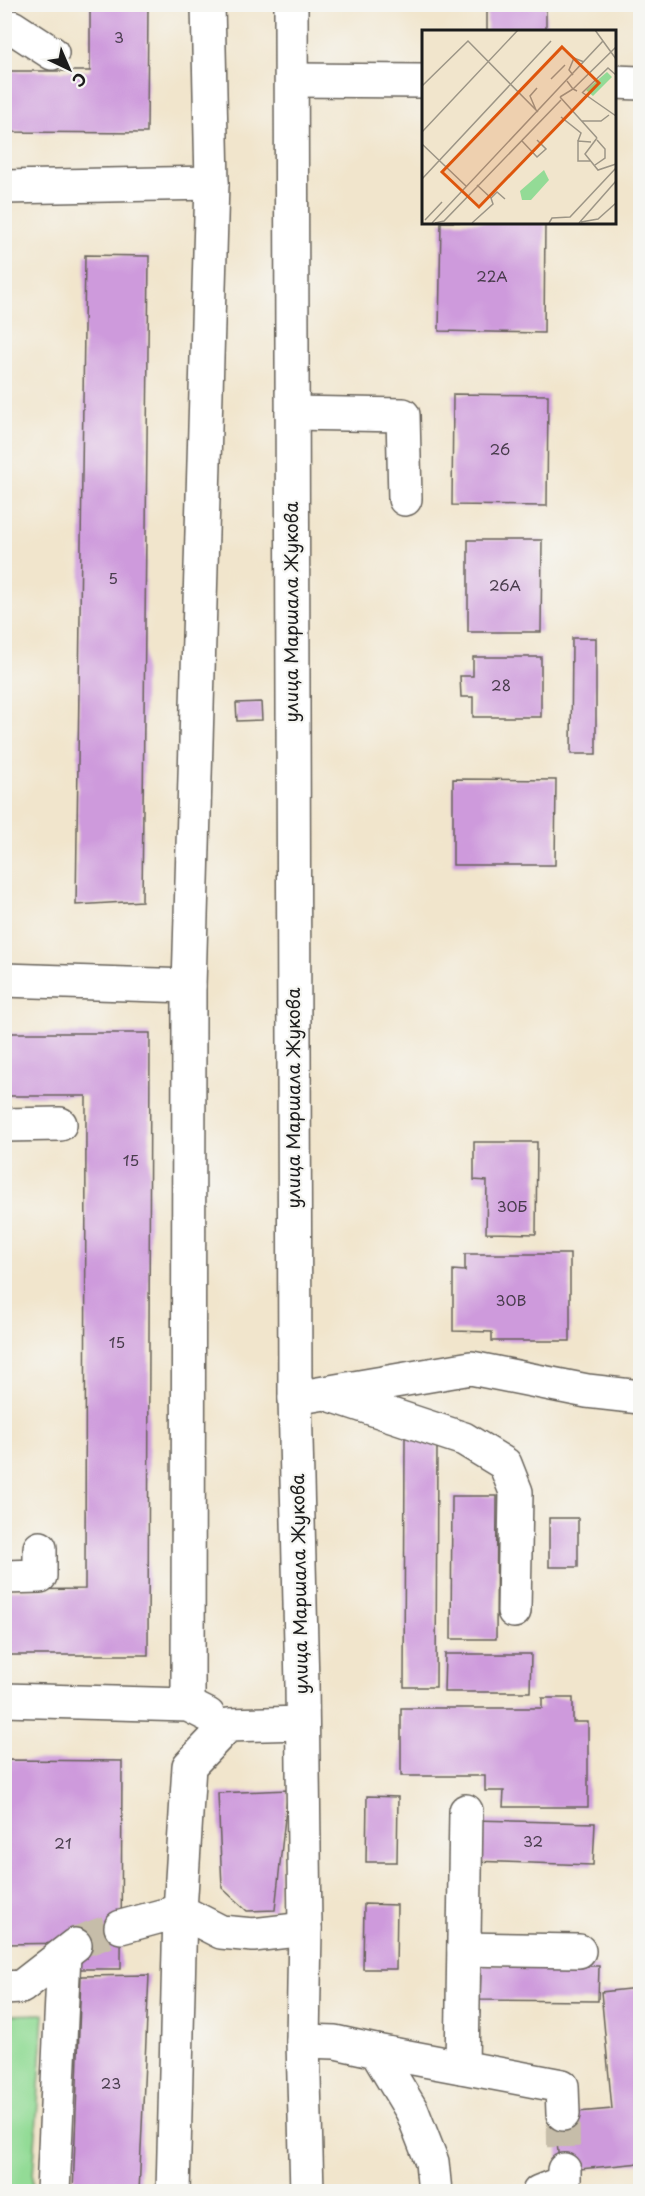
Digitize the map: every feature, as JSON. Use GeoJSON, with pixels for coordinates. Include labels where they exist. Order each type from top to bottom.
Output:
{"type":"FeatureCollection","features":[{"type":"Feature","properties":{"kind":"street"},"geometry":{"type":"LineString","coordinates":[[188,1705],[189,986],[212,183],[208,4]]}},
{"type":"Feature","properties":{"kind":"street","name":"улица Маршала Жукова"},"geometry":{"type":"LineString","coordinates":[[291,4],[292,413],[310,1396],[302,1723],[305,1929],[303,2041],[307,2192]]}},
{"type":"Feature","properties":{"kind":"street"},"geometry":{"type":"LineString","coordinates":[[4,28],[12,27],[52,53]]}},
{"type":"Feature","properties":{"kind":"street"},"geometry":{"type":"LineString","coordinates":[[292,80],[422,81]]}},
{"type":"Feature","properties":{"kind":"street"},"geometry":{"type":"LineString","coordinates":[[615,82],[640,83]]}},
{"type":"Feature","properties":{"kind":"street"},"geometry":{"type":"LineString","coordinates":[[4,188],[212,183]]}},
{"type":"Feature","properties":{"kind":"street"},"geometry":{"type":"LineString","coordinates":[[292,413],[403,415],[405,499]]}},
{"type":"Feature","properties":{"kind":"street"},"geometry":{"type":"LineString","coordinates":[[4,980],[189,986]]}},
{"type":"Feature","properties":{"kind":"street"},"geometry":{"type":"LineString","coordinates":[[4,1125],[60,1124]]}},
{"type":"Feature","properties":{"kind":"street"},"geometry":{"type":"LineString","coordinates":[[310,1396],[471,1368],[587,1391],[640,1397]]}},
{"type":"Feature","properties":{"kind":"street"},"geometry":{"type":"LineString","coordinates":[[310,1396],[464,1439],[505,1464],[516,1492],[514,1611]]}},
{"type":"Feature","properties":{"kind":"street"},"geometry":{"type":"LineString","coordinates":[[4,1577],[40,1576],[40,1548]]}},
{"type":"Feature","properties":{"kind":"street"},"geometry":{"type":"LineString","coordinates":[[4,1700],[188,1705],[228,1725],[302,1723]]}},
{"type":"Feature","properties":{"kind":"street"},"geometry":{"type":"LineString","coordinates":[[173,2192],[180,1911],[189,1766],[228,1725]]}},
{"type":"Feature","properties":{"kind":"street"},"geometry":{"type":"LineString","coordinates":[[462,2067],[466,1811]]}},
{"type":"Feature","properties":{"kind":"street"},"geometry":{"type":"LineString","coordinates":[[121,1927],[180,1911],[221,1932],[253,1935],[305,1929]]}},
{"type":"Feature","properties":{"kind":"street"},"geometry":{"type":"LineString","coordinates":[[4,1988],[21,1987],[70,1949],[53,2192]]}},
{"type":"Feature","properties":{"kind":"street"},"geometry":{"type":"LineString","coordinates":[[464,1949],[579,1951]]}},
{"type":"Feature","properties":{"kind":"street"},"geometry":{"type":"LineString","coordinates":[[303,2041],[335,2042],[562,2086],[563,2114]]}},
{"type":"Feature","properties":{"kind":"street"},"geometry":{"type":"LineString","coordinates":[[376,2051],[412,2111],[432,2162],[435,2192]]}},
{"type":"Feature","properties":{"kind":"street"},"geometry":{"type":"LineString","coordinates":[[539,2192],[564,2182],[564,2170]]}},
{"type":"Feature","properties":{"kind":"green space"},"geometry":{"type":"Polygon","coordinates":[[[44,2014],[32,2191],[5,2191],[5,2015],[44,2014]]]}},
{"type":"Feature","properties":{"kind":"building"},"geometry":{"type":"Polygon","coordinates":[[[90,4],[148,4],[147,133],[4,132],[4,71],[90,71],[90,4]]]}},
{"type":"Feature","properties":{"kind":"building"},"geometry":{"type":"Polygon","coordinates":[[[487,4],[546,4],[546,30],[487,30],[487,4]]]}},
{"type":"Feature","properties":{"kind":"building"},"geometry":{"type":"Polygon","coordinates":[[[441,224],[545,224],[544,333],[439,331],[441,224]]]}},
{"type":"Feature","properties":{"kind":"building"},"geometry":{"type":"Polygon","coordinates":[[[85,255],[149,256],[142,901],[76,905],[85,255]]]}},
{"type":"Feature","properties":{"kind":"building"},"geometry":{"type":"Polygon","coordinates":[[[453,394],[548,395],[547,506],[452,505],[453,394]]]}},
{"type":"Feature","properties":{"kind":"building"},"geometry":{"type":"Polygon","coordinates":[[[468,540],[542,540],[541,632],[468,632],[468,540]]]}},
{"type":"Feature","properties":{"kind":"building"},"geometry":{"type":"Polygon","coordinates":[[[572,638],[596,638],[596,754],[571,754],[572,638]]]}},
{"type":"Feature","properties":{"kind":"building"},"geometry":{"type":"Polygon","coordinates":[[[473,657],[541,657],[541,717],[473,717],[473,697],[461,697],[460,676],[473,676],[473,657]]]}},
{"type":"Feature","properties":{"kind":"building"},"geometry":{"type":"Polygon","coordinates":[[[261,702],[262,720],[237,721],[236,703],[261,702]]]}},
{"type":"Feature","properties":{"kind":"building"},"geometry":{"type":"Polygon","coordinates":[[[453,779],[556,780],[555,865],[453,865],[453,779]]]}},
{"type":"Feature","properties":{"kind":"building"},"geometry":{"type":"Polygon","coordinates":[[[4,1033],[150,1033],[148,1655],[4,1655],[4,1590],[85,1589],[86,1096],[4,1096],[4,1033]]]}},
{"type":"Feature","properties":{"kind":"building"},"geometry":{"type":"Polygon","coordinates":[[[474,1142],[537,1142],[536,1234],[486,1233],[487,1181],[474,1180],[474,1142]]]}},
{"type":"Feature","properties":{"kind":"building"},"geometry":{"type":"Polygon","coordinates":[[[465,1254],[570,1254],[570,1341],[492,1341],[492,1332],[453,1331],[453,1270],[465,1271],[465,1254]]]}},
{"type":"Feature","properties":{"kind":"building"},"geometry":{"type":"Polygon","coordinates":[[[405,1434],[437,1445],[436,1687],[404,1687],[405,1434]]]}},
{"type":"Feature","properties":{"kind":"building"},"geometry":{"type":"Polygon","coordinates":[[[452,1496],[497,1496],[496,1639],[451,1639],[452,1496]]]}},
{"type":"Feature","properties":{"kind":"building"},"geometry":{"type":"Polygon","coordinates":[[[549,1518],[578,1518],[578,1567],[549,1567],[549,1518]]]}},
{"type":"Feature","properties":{"kind":"building"},"geometry":{"type":"Polygon","coordinates":[[[445,1654],[531,1654],[530,1692],[444,1692],[445,1654]]]}},
{"type":"Feature","properties":{"kind":"building"},"geometry":{"type":"Polygon","coordinates":[[[542,1698],[573,1698],[573,1722],[588,1722],[588,1807],[503,1807],[504,1791],[485,1791],[485,1776],[401,1776],[401,1708],[542,1708],[542,1698]]]}},
{"type":"Feature","properties":{"kind":"building"},"geometry":{"type":"Polygon","coordinates":[[[4,1760],[122,1761],[121,1969],[76,1969],[76,1943],[4,1944],[4,1760]]]}},
{"type":"Feature","properties":{"kind":"building"},"geometry":{"type":"Polygon","coordinates":[[[288,1790],[275,1910],[247,1911],[222,1888],[218,1793],[288,1790]]]}},
{"type":"Feature","properties":{"kind":"building"},"geometry":{"type":"Polygon","coordinates":[[[367,1796],[398,1797],[397,1862],[366,1862],[367,1796]]]}},
{"type":"Feature","properties":{"kind":"building"},"geometry":{"type":"Polygon","coordinates":[[[472,1820],[595,1823],[593,1865],[471,1861],[472,1820]]]}},
{"type":"Feature","properties":{"kind":"building"},"geometry":{"type":"Polygon","coordinates":[[[364,1904],[397,1905],[396,1969],[363,1969],[364,1904]]]}},
{"type":"Feature","properties":{"kind":"building"},"geometry":{"type":"Polygon","coordinates":[[[481,1965],[599,1966],[598,2001],[480,2000],[481,1965]]]}},
{"type":"Feature","properties":{"kind":"building"},"geometry":{"type":"Polygon","coordinates":[[[149,1975],[139,2192],[73,2192],[81,1976],[149,1975]]]}},
{"type":"Feature","properties":{"kind":"building"},"geometry":{"type":"Polygon","coordinates":[[[638,1988],[640,2163],[560,2171],[554,2114],[612,2109],[601,1992],[638,1988]]]}},
{"type":"Feature","properties":{"kind":"tunnel"},"geometry":{"type":"LineString","coordinates":[[76,1943],[121,1927]]}},
{"type":"Feature","properties":{"kind":"tunnel"},"geometry":{"type":"LineString","coordinates":[[563,2114],[564,2170]]}}]}
